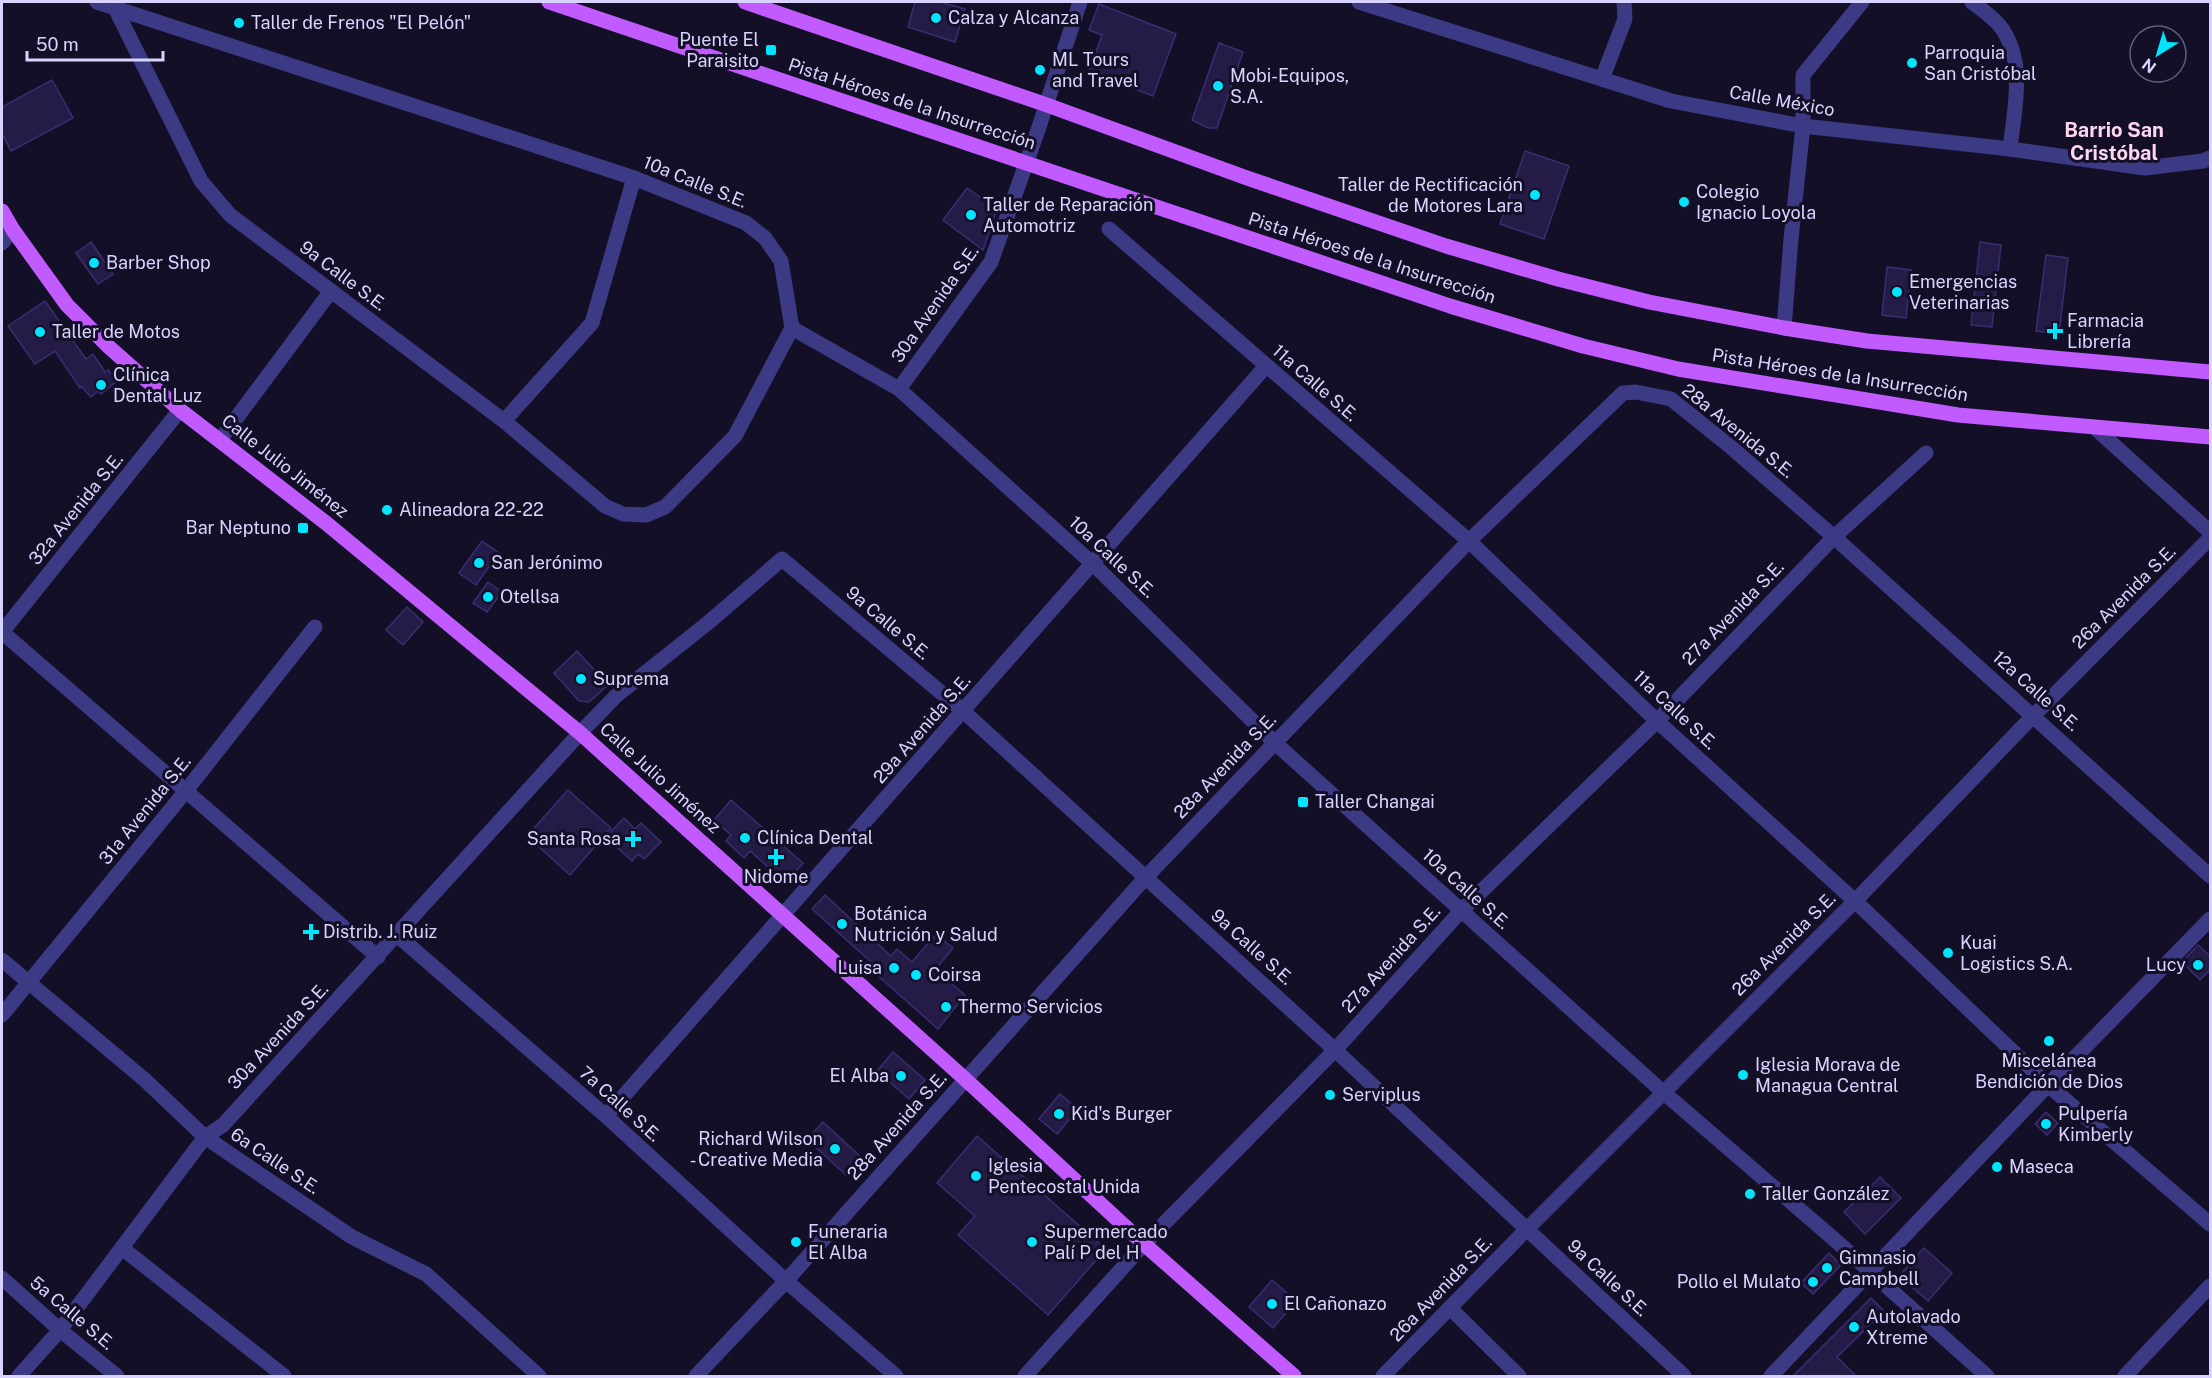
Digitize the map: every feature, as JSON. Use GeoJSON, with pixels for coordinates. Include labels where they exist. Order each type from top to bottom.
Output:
{"type":"FeatureCollection","features":[{"type":"Feature","properties":{"kind":"main road","name":"Pista Héroes de la Insurrección"},"geometry":{"type":"LineString","coordinates":[[549,2],[1450,306],[1593,348],[1678,369],[1958,415],[2211,437]]}},
{"type":"Feature","properties":{"kind":"main road","name":"Pista Héroes de la Insurrección"},"geometry":{"type":"LineString","coordinates":[[746,2],[1047,105],[1247,178],[1446,246],[1558,279],[1649,302],[1784,328],[1867,341],[2211,372]]}},
{"type":"Feature","properties":{"kind":"main road","name":"Calle Julio Jiménez"},"geometry":{"type":"LineString","coordinates":[[2,211],[67,305],[110,347],[180,410],[326,523],[580,733],[1294,1377]]}},
{"type":"Feature","properties":{"kind":"street","name":"10a Calle S.E."},"geometry":{"type":"LineString","coordinates":[[97,2],[634,178],[746,223],[765,238],[781,261],[792,328],[899,389],[1093,564],[1274,742],[1662,1092],[1835,1240],[1987,1377]]}},
{"type":"Feature","properties":{"kind":"street","name":"30a Avenida S.E."},"geometry":{"type":"LineString","coordinates":[[899,389],[991,262],[1047,105],[1080,2]]}},
{"type":"Feature","properties":{"kind":"street","name":"Calle México"},"geometry":{"type":"LineString","coordinates":[[1359,2],[1671,101],[1803,126],[2010,149],[2145,168],[2211,158]]}},
{"type":"Feature","properties":{"kind":"street"},"geometry":{"type":"LineString","coordinates":[[1602,79],[1625,19],[1624,2]]}},
{"type":"Feature","properties":{"kind":"street"},"geometry":{"type":"LineString","coordinates":[[1784,328],[1803,126],[1803,75],[1862,2]]}},
{"type":"Feature","properties":{"kind":"street"},"geometry":{"type":"LineString","coordinates":[[1972,2],[2000,26],[2012,48],[2018,79],[2010,149]]}},
{"type":"Feature","properties":{"kind":"street","name":"9a Calle S.E."},"geometry":{"type":"LineString","coordinates":[[114,6],[201,181],[230,215],[504,421],[605,506],[623,514],[646,515],[665,507],[735,436],[792,328]]}},
{"type":"Feature","properties":{"kind":"street"},"geometry":{"type":"LineString","coordinates":[[504,421],[592,323],[634,178]]}},
{"type":"Feature","properties":{"kind":"street","name":"11a Calle S.E."},"geometry":{"type":"LineString","coordinates":[[1109,229],[1468,541],[1657,721],[1855,901],[2048,1085],[2211,1224]]}},
{"type":"Feature","properties":{"kind":"street"},"geometry":{"type":"LineString","coordinates":[[2,243],[13,230]]}},
{"type":"Feature","properties":{"kind":"street"},"geometry":{"type":"LineString","coordinates":[[220,440],[331,291]]}},
{"type":"Feature","properties":{"kind":"street","name":"29a Avenida S.E."},"geometry":{"type":"LineString","coordinates":[[606,1116],[1266,366]]}},
{"type":"Feature","properties":{"kind":"street","name":"28a Avenida S.E."},"geometry":{"type":"LineString","coordinates":[[696,1377],[786,1281],[1146,877],[1468,541],[1623,393],[1636,392],[1671,399],[1834,537]]}},
{"type":"Feature","properties":{"kind":"street","name":"32a Avenida S.E."},"geometry":{"type":"LineString","coordinates":[[2,632],[180,410]]}},
{"type":"Feature","properties":{"kind":"street"},"geometry":{"type":"LineString","coordinates":[[2095,428],[2211,532]]}},
{"type":"Feature","properties":{"kind":"street","name":"27a Avenida S.E."},"geometry":{"type":"LineString","coordinates":[[1025,1377],[1144,1244],[1335,1050],[1461,910],[1657,721],[1834,537],[1926,453]]}},
{"type":"Feature","properties":{"kind":"street","name":"12a Calle S.E."},"geometry":{"type":"LineString","coordinates":[[1834,537],[2211,876]]}},
{"type":"Feature","properties":{"kind":"street","name":"26a Avenida S.E."},"geometry":{"type":"LineString","coordinates":[[1383,1377],[2211,538]]}},
{"type":"Feature","properties":{"kind":"street","name":"9a Calle S.E."},"geometry":{"type":"LineString","coordinates":[[782,559],[963,711],[1335,1050],[1684,1377]]}},
{"type":"Feature","properties":{"kind":"street","name":"30a Avenida S.E."},"geometry":{"type":"LineString","coordinates":[[19,1377],[60,1330],[205,1137],[223,1125],[580,733],[616,696],[709,622],[782,559]]}},
{"type":"Feature","properties":{"kind":"street","name":"31a Avenida S.E."},"geometry":{"type":"LineString","coordinates":[[2,1015],[185,792],[315,627]]}},
{"type":"Feature","properties":{"kind":"street"},"geometry":{"type":"LineString","coordinates":[[2,632],[378,957]]}},
{"type":"Feature","properties":{"kind":"street"},"geometry":{"type":"LineString","coordinates":[[1771,1377],[2048,1085],[2211,919]]}},
{"type":"Feature","properties":{"kind":"street","name":"7a Calle S.E."},"geometry":{"type":"LineString","coordinates":[[397,935],[606,1116],[786,1281],[896,1377]]}},
{"type":"Feature","properties":{"kind":"street","name":"6a Calle S.E."},"geometry":{"type":"LineString","coordinates":[[2,960],[145,1080],[205,1137],[352,1237],[426,1274],[539,1377]]}},
{"type":"Feature","properties":{"kind":"street"},"geometry":{"type":"LineString","coordinates":[[122,1248],[284,1377]]}},
{"type":"Feature","properties":{"kind":"street","name":"5a Calle S.E."},"geometry":{"type":"LineString","coordinates":[[2,1278],[113,1375]]}},
{"type":"Feature","properties":{"kind":"street"},"geometry":{"type":"LineString","coordinates":[[2125,1377],[2211,1286]]}},
{"type":"Feature","properties":{"kind":"street"},"geometry":{"type":"LineString","coordinates":[[1450,1308],[1519,1377]]}},
{"type":"Feature","properties":{"kind":"building","name":"Calza y Alcanza"},"geometry":{"type":"Polygon","coordinates":[[[915,2],[940,2],[965,9],[955,42],[908,27],[915,2]]]}},
{"type":"Feature","properties":{"kind":"building"},"geometry":{"type":"Polygon","coordinates":[[[1099,4],[1176,34],[1153,96],[1089,71],[1102,35],[1089,30],[1099,4]]]}},
{"type":"Feature","properties":{"kind":"building","name":"Mobi-Equipos, S.A."},"geometry":{"type":"Polygon","coordinates":[[[1219,43],[1243,52],[1217,128],[1208,128],[1192,120],[1219,43]]]}},
{"type":"Feature","properties":{"kind":"building"},"geometry":{"type":"Polygon","coordinates":[[[52,80],[73,118],[11,151],[2,133],[2,107],[52,80]]]}},
{"type":"Feature","properties":{"kind":"building","name":"Taller de Rectificación de Motores Lara"},"geometry":{"type":"Polygon","coordinates":[[[1525,151],[1569,166],[1544,239],[1500,224],[1525,151]]]}},
{"type":"Feature","properties":{"kind":"building","name":"Taller de Reparación Automotriz"},"geometry":{"type":"Polygon","coordinates":[[[967,188],[997,209],[983,250],[943,220],[967,188]]]}},
{"type":"Feature","properties":{"kind":"building","name":"Barber Shop"},"geometry":{"type":"Polygon","coordinates":[[[91,242],[113,274],[98,284],[76,253],[91,242]]]}},
{"type":"Feature","properties":{"kind":"building"},"geometry":{"type":"Polygon","coordinates":[[[1980,242],[2001,245],[1992,327],[1971,325],[1980,242]]]}},
{"type":"Feature","properties":{"kind":"building"},"geometry":{"type":"Polygon","coordinates":[[[2046,255],[2068,258],[2059,334],[2036,331],[2046,255]]]}},
{"type":"Feature","properties":{"kind":"building","name":"Emergencias Veterinarias"},"geometry":{"type":"Polygon","coordinates":[[[1887,267],[1911,270],[1906,318],[1882,315],[1887,267]]]}},
{"type":"Feature","properties":{"kind":"building"},"geometry":{"type":"Polygon","coordinates":[[[45,301],[86,359],[93,354],[105,372],[108,370],[117,381],[101,394],[98,391],[91,397],[81,386],[80,388],[55,351],[35,364],[8,326],[45,301]]]}},
{"type":"Feature","properties":{"kind":"building","name":"San Jerónimo"},"geometry":{"type":"Polygon","coordinates":[[[482,541],[499,553],[476,585],[459,573],[482,541]]]}},
{"type":"Feature","properties":{"kind":"building","name":"Otellsa"},"geometry":{"type":"Polygon","coordinates":[[[488,582],[502,592],[487,612],[473,603],[488,582]]]}},
{"type":"Feature","properties":{"kind":"building"},"geometry":{"type":"Polygon","coordinates":[[[407,607],[423,622],[403,645],[386,630],[407,607]]]}},
{"type":"Feature","properties":{"kind":"building","name":"Suprema"},"geometry":{"type":"Polygon","coordinates":[[[577,651],[608,685],[589,702],[579,701],[554,673],[577,651]]]}},
{"type":"Feature","properties":{"kind":"building"},"geometry":{"type":"Polygon","coordinates":[[[568,790],[611,828],[570,875],[527,836],[568,790]]]}},
{"type":"Feature","properties":{"kind":"building"},"geometry":{"type":"Polygon","coordinates":[[[731,800],[803,863],[791,877],[784,879],[779,877],[750,851],[744,858],[726,841],[731,835],[714,820],[731,800]]]}},
{"type":"Feature","properties":{"kind":"building","name":"Santa Rosa"},"geometry":{"type":"Polygon","coordinates":[[[624,818],[635,829],[641,823],[661,842],[644,859],[638,854],[632,861],[606,837],[624,818]]]}},
{"type":"Feature","properties":{"kind":"building"},"geometry":{"type":"Polygon","coordinates":[[[825,895],[891,956],[897,949],[912,962],[936,934],[953,948],[935,970],[965,995],[938,1029],[876,974],[880,970],[812,909],[825,895]]]}},
{"type":"Feature","properties":{"kind":"building","name":"Lucy"},"geometry":{"type":"Polygon","coordinates":[[[2198,945],[2211,957],[2211,969],[2200,980],[2182,962],[2198,945]]]}},
{"type":"Feature","properties":{"kind":"building","name":"El Alba"},"geometry":{"type":"Polygon","coordinates":[[[893,1052],[925,1080],[909,1099],[877,1071],[893,1052]]]}},
{"type":"Feature","properties":{"kind":"building","name":"Kid's Burger"},"geometry":{"type":"Polygon","coordinates":[[[1060,1094],[1078,1109],[1057,1134],[1039,1119],[1060,1094]]]}},
{"type":"Feature","properties":{"kind":"building","name":"Pulpería Kimberly"},"geometry":{"type":"Polygon","coordinates":[[[2046,1112],[2058,1123],[2047,1135],[2035,1124],[2046,1112]]]}},
{"type":"Feature","properties":{"kind":"building","name":"Richard Wilson - Creative Media"},"geometry":{"type":"Polygon","coordinates":[[[823,1122],[863,1159],[847,1176],[807,1139],[823,1122]]]}},
{"type":"Feature","properties":{"kind":"building","name":"Supermercado Palí P del H"},"geometry":{"type":"Polygon","coordinates":[[[977,1136],[1106,1249],[1048,1315],[958,1235],[975,1216],[937,1183],[977,1136]]]}},
{"type":"Feature","properties":{"kind":"building"},"geometry":{"type":"Polygon","coordinates":[[[1880,1177],[1901,1198],[1865,1234],[1844,1212],[1880,1177]]]}},
{"type":"Feature","properties":{"kind":"building"},"geometry":{"type":"Polygon","coordinates":[[[1924,1248],[1952,1273],[1928,1301],[1899,1276],[1924,1248]]]}},
{"type":"Feature","properties":{"kind":"building"},"geometry":{"type":"Polygon","coordinates":[[[1829,1253],[1841,1265],[1813,1294],[1801,1283],[1829,1253]]]}},
{"type":"Feature","properties":{"kind":"building","name":"El Cañonazo"},"geometry":{"type":"Polygon","coordinates":[[[1272,1280],[1296,1301],[1273,1328],[1249,1307],[1272,1280]]]}},
{"type":"Feature","properties":{"kind":"building"},"geometry":{"type":"Polygon","coordinates":[[[1871,1298],[1884,1311],[1837,1357],[1857,1377],[1792,1377],[1871,1298]]]}},
{"type":"Feature","properties":{"kind":"place","name":"Calza y Alcanza"},"geometry":{"type":"Point","coordinates":[936,18]}},
{"type":"Feature","properties":{"kind":"place","name":"Taller de Frenos \"El Pelón\""},"geometry":{"type":"Point","coordinates":[239,23]}},
{"type":"Feature","properties":{"kind":"place","name":"Puente El Paraisito"},"geometry":{"type":"Point","coordinates":[771,50]}},
{"type":"Feature","properties":{"kind":"place","name":"Parroquia San Cristóbal"},"geometry":{"type":"Point","coordinates":[1912,63]}},
{"type":"Feature","properties":{"kind":"place","name":"ML Tours and Travel"},"geometry":{"type":"Point","coordinates":[1040,70]}},
{"type":"Feature","properties":{"kind":"place","name":"Mobi-Equipos, S.A."},"geometry":{"type":"Point","coordinates":[1218,86]}},
{"type":"Feature","properties":{"kind":"place","name":"Taller de Rectificación de Motores Lara"},"geometry":{"type":"Point","coordinates":[1535,195]}},
{"type":"Feature","properties":{"kind":"place","name":"Colegio Ignacio Loyola"},"geometry":{"type":"Point","coordinates":[1684,202]}},
{"type":"Feature","properties":{"kind":"place","name":"Taller de Reparación Automotriz"},"geometry":{"type":"Point","coordinates":[971,215]}},
{"type":"Feature","properties":{"kind":"place","name":"Barber Shop"},"geometry":{"type":"Point","coordinates":[94,263]}},
{"type":"Feature","properties":{"kind":"place","name":"Emergencias Veterinarias"},"geometry":{"type":"Point","coordinates":[1897,292]}},
{"type":"Feature","properties":{"kind":"place","name":"Farmacia Librería"},"geometry":{"type":"Point","coordinates":[2055,331]}},
{"type":"Feature","properties":{"kind":"place","name":"Taller de Motos"},"geometry":{"type":"Point","coordinates":[40,332]}},
{"type":"Feature","properties":{"kind":"place","name":"Clínica Dental Luz"},"geometry":{"type":"Point","coordinates":[101,385]}},
{"type":"Feature","properties":{"kind":"place","name":"Alineadora 22-22"},"geometry":{"type":"Point","coordinates":[387,510]}},
{"type":"Feature","properties":{"kind":"place","name":"Bar Neptuno"},"geometry":{"type":"Point","coordinates":[303,528]}},
{"type":"Feature","properties":{"kind":"place","name":"San Jerónimo"},"geometry":{"type":"Point","coordinates":[479,563]}},
{"type":"Feature","properties":{"kind":"place","name":"Otellsa"},"geometry":{"type":"Point","coordinates":[488,597]}},
{"type":"Feature","properties":{"kind":"place","name":"Suprema"},"geometry":{"type":"Point","coordinates":[581,679]}},
{"type":"Feature","properties":{"kind":"place","name":"Taller Changai"},"geometry":{"type":"Point","coordinates":[1303,802]}},
{"type":"Feature","properties":{"kind":"place","name":"Clínica Dental"},"geometry":{"type":"Point","coordinates":[745,838]}},
{"type":"Feature","properties":{"kind":"place","name":"Santa Rosa"},"geometry":{"type":"Point","coordinates":[633,839]}},
{"type":"Feature","properties":{"kind":"place","name":"Nidome"},"geometry":{"type":"Point","coordinates":[776,857]}},
{"type":"Feature","properties":{"kind":"place","name":"Botánica Nutrición y Salud"},"geometry":{"type":"Point","coordinates":[842,924]}},
{"type":"Feature","properties":{"kind":"place","name":"Distrib. J. Ruiz"},"geometry":{"type":"Point","coordinates":[311,932]}},
{"type":"Feature","properties":{"kind":"place","name":"Kuai Logistics S.A."},"geometry":{"type":"Point","coordinates":[1948,953]}},
{"type":"Feature","properties":{"kind":"place","name":"Lucy"},"geometry":{"type":"Point","coordinates":[2198,965]}},
{"type":"Feature","properties":{"kind":"place","name":"Luisa"},"geometry":{"type":"Point","coordinates":[894,968]}},
{"type":"Feature","properties":{"kind":"place","name":"Coirsa"},"geometry":{"type":"Point","coordinates":[916,975]}},
{"type":"Feature","properties":{"kind":"place","name":"Thermo Servicios"},"geometry":{"type":"Point","coordinates":[946,1007]}},
{"type":"Feature","properties":{"kind":"place","name":"Miscelánea Bendición de Dios"},"geometry":{"type":"Point","coordinates":[2049,1041]}},
{"type":"Feature","properties":{"kind":"place","name":"Iglesia Morava de Managua Central"},"geometry":{"type":"Point","coordinates":[1743,1075]}},
{"type":"Feature","properties":{"kind":"place","name":"El Alba"},"geometry":{"type":"Point","coordinates":[901,1076]}},
{"type":"Feature","properties":{"kind":"place","name":"Serviplus"},"geometry":{"type":"Point","coordinates":[1330,1095]}},
{"type":"Feature","properties":{"kind":"place","name":"Kid's Burger"},"geometry":{"type":"Point","coordinates":[1059,1114]}},
{"type":"Feature","properties":{"kind":"place","name":"Pulpería Kimberly"},"geometry":{"type":"Point","coordinates":[2046,1124]}},
{"type":"Feature","properties":{"kind":"place","name":"Richard Wilson - Creative Media"},"geometry":{"type":"Point","coordinates":[835,1149]}},
{"type":"Feature","properties":{"kind":"place","name":"Maseca"},"geometry":{"type":"Point","coordinates":[1997,1167]}},
{"type":"Feature","properties":{"kind":"place","name":"Iglesia Pentecostal Unida"},"geometry":{"type":"Point","coordinates":[976,1176]}},
{"type":"Feature","properties":{"kind":"place","name":"Taller González"},"geometry":{"type":"Point","coordinates":[1750,1194]}},
{"type":"Feature","properties":{"kind":"place","name":"Funeraria El Alba"},"geometry":{"type":"Point","coordinates":[796,1242]}},
{"type":"Feature","properties":{"kind":"place","name":"Supermercado Palí P del H"},"geometry":{"type":"Point","coordinates":[1032,1242]}},
{"type":"Feature","properties":{"kind":"place","name":"Gimnasio Campbell"},"geometry":{"type":"Point","coordinates":[1827,1268]}},
{"type":"Feature","properties":{"kind":"place","name":"Pollo el Mulato"},"geometry":{"type":"Point","coordinates":[1813,1282]}},
{"type":"Feature","properties":{"kind":"place","name":"El Cañonazo"},"geometry":{"type":"Point","coordinates":[1272,1304]}},
{"type":"Feature","properties":{"kind":"place","name":"Autolavado Xtreme"},"geometry":{"type":"Point","coordinates":[1854,1327]}},
{"type":"Feature","properties":{"kind":"district","name":"Barrio San Cristóbal"},"geometry":{"type":"Point","coordinates":[2114,142]}}]}
